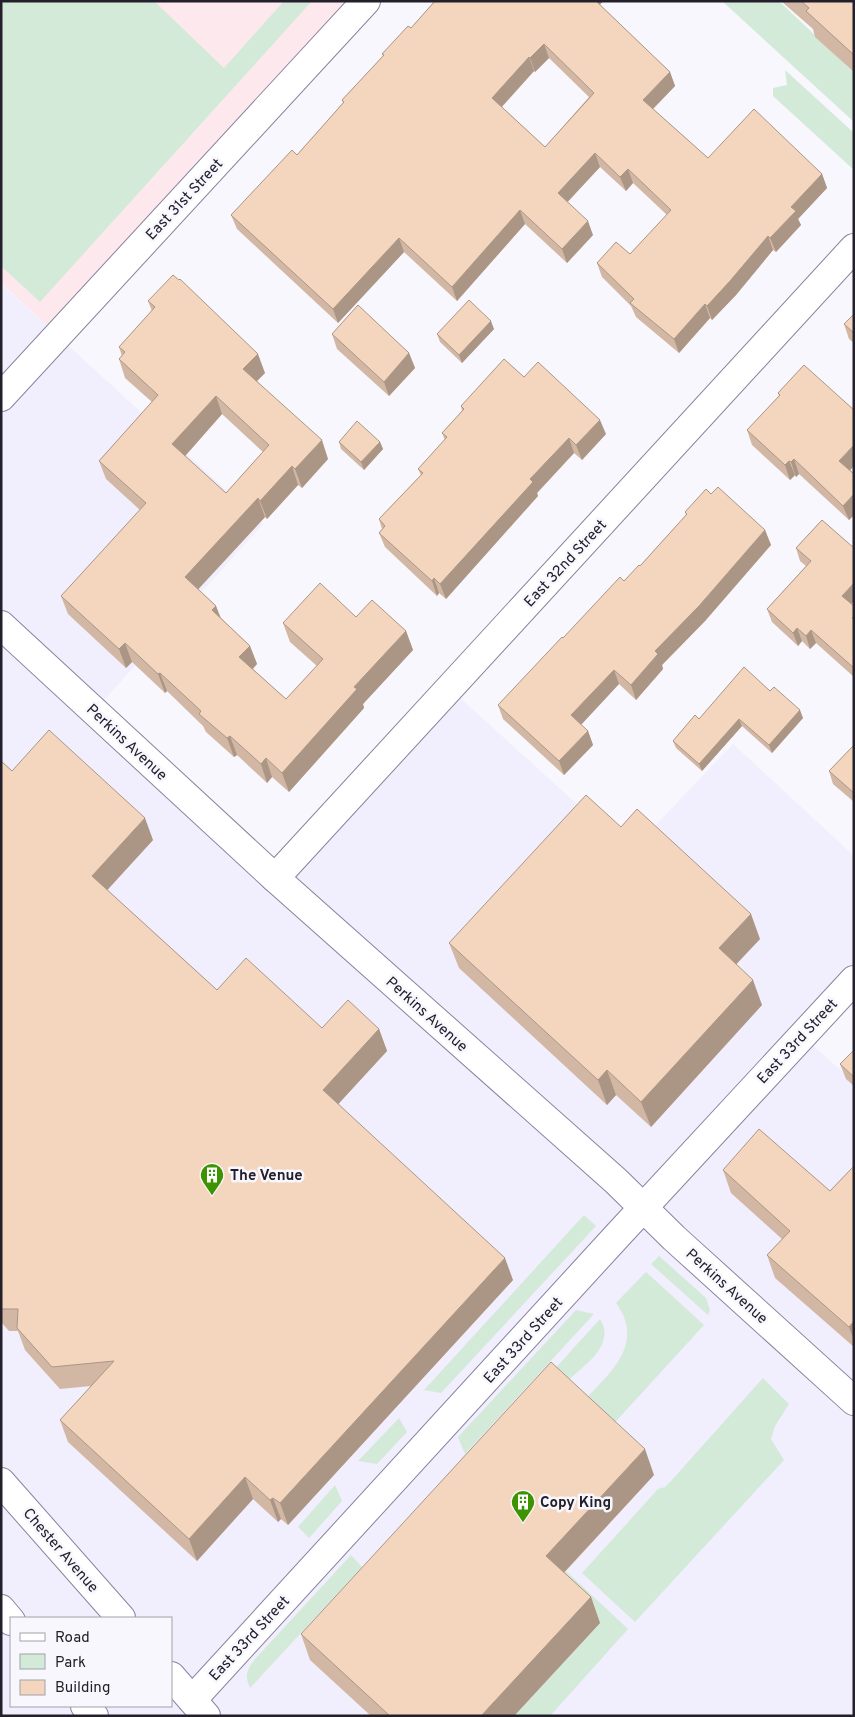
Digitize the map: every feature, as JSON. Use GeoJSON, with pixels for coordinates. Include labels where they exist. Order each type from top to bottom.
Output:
{"type":"FeatureCollection","features":[{"type":"Feature","properties":{"kind":"street","name":"East 31st Street"},"geometry":{"type":"LineString","coordinates":[[1,397],[366,1]]}},
{"type":"Feature","properties":{"kind":"street","name":"East 32nd Street"},"geometry":{"type":"LineString","coordinates":[[275,878],[854,248]]}},
{"type":"Feature","properties":{"kind":"street","name":"Perkins Avenue"},"geometry":{"type":"LineString","coordinates":[[1,625],[275,878],[616,1182],[642,1208],[854,1401]]}},
{"type":"Feature","properties":{"kind":"street","name":"East 33rd Street"},"geometry":{"type":"LineString","coordinates":[[199,1708],[642,1208],[854,980]]}},
{"type":"Feature","properties":{"kind":"street","name":"Chester Avenue"},"geometry":{"type":"LineString","coordinates":[[1,1482],[119,1617]]}},
{"type":"Feature","properties":{"kind":"street"},"geometry":{"type":"LineString","coordinates":[[1,1610],[10,1620]]}},
{"type":"Feature","properties":{"kind":"street"},"geometry":{"type":"LineString","coordinates":[[172,1677],[199,1708]]}},
{"type":"Feature","properties":{"kind":"shaded area"},"geometry":{"type":"Polygon","coordinates":[[[1,1],[366,1],[58,336],[1,283],[1,1]]]}},
{"type":"Feature","properties":{"kind":"shaded area"},"geometry":{"type":"Polygon","coordinates":[[[1,284],[263,524],[94,711],[275,878],[450,689],[630,852],[733,744],[854,856],[854,988],[809,1042],[854,1082],[854,1716],[1,1716],[1,284]]]}},
{"type":"Feature","properties":{"kind":"green space"},"geometry":{"type":"Polygon","coordinates":[[[1,1],[154,1],[224,68],[284,1],[312,1],[40,302],[1,266],[1,1]]]}},
{"type":"Feature","properties":{"kind":"green space"},"geometry":{"type":"Polygon","coordinates":[[[722,1],[779,1],[854,72],[854,122],[722,1]]]}},
{"type":"Feature","properties":{"kind":"green space"},"geometry":{"type":"Polygon","coordinates":[[[785,70],[854,133],[854,170],[773,96],[773,88],[787,85],[785,70]]]}},
{"type":"Feature","properties":{"kind":"green space"},"geometry":{"type":"Polygon","coordinates":[[[584,1215],[596,1226],[441,1393],[424,1390],[584,1215]]]}},
{"type":"Feature","properties":{"kind":"green space"},"geometry":{"type":"Polygon","coordinates":[[[659,1256],[706,1298],[710,1310],[708,1315],[651,1264],[659,1256]]]}},
{"type":"Feature","properties":{"kind":"green space"},"geometry":{"type":"Polygon","coordinates":[[[646,1272],[704,1325],[607,1431],[580,1405],[620,1359],[627,1333],[624,1318],[616,1303],[646,1272]]]}},
{"type":"Feature","properties":{"kind":"green space"},"geometry":{"type":"Polygon","coordinates":[[[576,1310],[594,1314],[465,1454],[458,1437],[576,1310]]]}},
{"type":"Feature","properties":{"kind":"green space"},"geometry":{"type":"Polygon","coordinates":[[[600,1319],[604,1330],[604,1337],[598,1352],[548,1397],[472,1460],[600,1319]]]}},
{"type":"Feature","properties":{"kind":"green space"},"geometry":{"type":"Polygon","coordinates":[[[763,1378],[789,1404],[775,1426],[771,1439],[784,1460],[635,1622],[582,1573],[658,1489],[665,1487],[671,1481],[763,1378]]]}},
{"type":"Feature","properties":{"kind":"green space"},"geometry":{"type":"Polygon","coordinates":[[[399,1418],[407,1432],[377,1464],[358,1461],[399,1418]]]}},
{"type":"Feature","properties":{"kind":"green space"},"geometry":{"type":"Polygon","coordinates":[[[335,1485],[342,1501],[309,1538],[298,1527],[335,1485]]]}},
{"type":"Feature","properties":{"kind":"green space"},"geometry":{"type":"Polygon","coordinates":[[[351,1555],[362,1567],[250,1688],[247,1673],[255,1659],[351,1555]]]}},
{"type":"Feature","properties":{"kind":"green space"},"geometry":{"type":"Polygon","coordinates":[[[566,1571],[628,1629],[550,1716],[514,1716],[600,1623],[555,1582],[566,1571]]]}},
{"type":"Feature","properties":{"kind":"building"},"geometry":{"type":"Polygon","coordinates":[[[435,1],[596,1],[670,72],[643,100],[708,158],[754,109],[822,174],[791,207],[796,211],[770,238],[768,236],[730,281],[707,306],[705,304],[674,339],[630,303],[634,299],[597,263],[616,242],[630,254],[671,210],[628,169],[620,177],[595,153],[558,193],[588,221],[562,249],[520,210],[452,287],[399,238],[333,309],[231,215],[292,150],[297,155],[344,102],[342,100],[384,55],[382,54],[408,26],[411,28],[435,1]],[[544,44],[529,57],[492,98],[545,147],[594,93],[544,44]]]}},
{"type":"Feature","properties":{"kind":"building"},"geometry":{"type":"Polygon","coordinates":[[[801,1],[854,1],[854,55],[806,11],[809,8],[801,1]]]}},
{"type":"Feature","properties":{"kind":"building"},"geometry":{"type":"Polygon","coordinates":[[[173,275],[180,279],[258,354],[243,369],[322,440],[295,469],[292,466],[260,501],[258,498],[185,577],[216,606],[212,610],[250,646],[239,657],[286,699],[323,659],[283,623],[320,583],[356,617],[372,600],[406,631],[354,687],[357,689],[282,773],[266,758],[261,764],[230,736],[227,738],[199,714],[201,711],[125,643],[119,649],[61,596],[146,503],[99,461],[158,395],[119,359],[125,352],[119,347],[155,307],[148,301],[173,275]],[[216,396],[172,444],[226,493],[269,445],[216,396]]]}},
{"type":"Feature","properties":{"kind":"building"},"geometry":{"type":"Polygon","coordinates":[[[469,300],[491,321],[459,355],[437,334],[469,300]]]}},
{"type":"Feature","properties":{"kind":"building"},"geometry":{"type":"Polygon","coordinates":[[[358,305],[409,353],[384,382],[332,334],[358,305]]]}},
{"type":"Feature","properties":{"kind":"building"},"geometry":{"type":"Polygon","coordinates":[[[854,314],[854,333],[844,324],[854,314]]]}},
{"type":"Feature","properties":{"kind":"building"},"geometry":{"type":"Polygon","coordinates":[[[504,359],[524,377],[538,362],[600,420],[576,445],[569,438],[530,479],[533,482],[440,584],[434,578],[432,581],[379,533],[385,526],[379,519],[423,473],[418,469],[447,437],[442,433],[464,409],[461,406],[504,359]]]}},
{"type":"Feature","properties":{"kind":"building"},"geometry":{"type":"Polygon","coordinates":[[[804,365],[854,410],[854,445],[839,461],[854,474],[854,494],[843,506],[794,459],[785,465],[747,430],[780,395],[778,393],[804,365]]]}},
{"type":"Feature","properties":{"kind":"building"},"geometry":{"type":"Polygon","coordinates":[[[357,421],[380,442],[361,462],[339,442],[357,421]]]}},
{"type":"Feature","properties":{"kind":"building"},"geometry":{"type":"Polygon","coordinates":[[[718,487],[765,530],[699,606],[655,651],[658,654],[631,685],[614,670],[571,715],[588,731],[559,761],[498,705],[620,577],[624,581],[640,566],[687,514],[685,512],[706,489],[711,494],[718,487]]]}},
{"type":"Feature","properties":{"kind":"building"},"geometry":{"type":"Polygon","coordinates":[[[822,520],[854,548],[854,583],[842,596],[854,606],[854,616],[852,618],[854,619],[854,668],[811,630],[806,636],[797,628],[793,633],[767,609],[811,561],[796,548],[822,520]]]}},
{"type":"Feature","properties":{"kind":"building"},"geometry":{"type":"Polygon","coordinates":[[[744,667],[770,691],[774,687],[800,710],[769,745],[739,719],[699,764],[673,741],[695,715],[699,719],[744,667]]]}},
{"type":"Feature","properties":{"kind":"building","name":"The Venue"},"geometry":{"type":"Polygon","coordinates":[[[49,730],[145,818],[92,876],[217,990],[246,958],[322,1028],[348,1000],[379,1029],[323,1090],[505,1258],[280,1503],[273,1498],[270,1500],[245,1477],[189,1539],[60,1420],[114,1361],[52,1367],[17,1328],[18,1309],[1,1309],[1,761],[12,771],[49,730]]]}},
{"type":"Feature","properties":{"kind":"building"},"geometry":{"type":"Polygon","coordinates":[[[854,745],[854,793],[829,771],[854,745]]]}},
{"type":"Feature","properties":{"kind":"building"},"geometry":{"type":"Polygon","coordinates":[[[586,795],[621,827],[637,809],[751,914],[719,948],[753,980],[641,1102],[607,1070],[598,1080],[449,943],[586,795]]]}},
{"type":"Feature","properties":{"kind":"building"},"geometry":{"type":"Polygon","coordinates":[[[854,1050],[854,1077],[840,1064],[854,1050]]]}},
{"type":"Feature","properties":{"kind":"building"},"geometry":{"type":"Polygon","coordinates":[[[759,1129],[830,1191],[854,1166],[854,1321],[849,1327],[767,1255],[790,1231],[723,1170],[759,1129]]]}},
{"type":"Feature","properties":{"kind":"building","name":"Copy King"},"geometry":{"type":"Polygon","coordinates":[[[551,1362],[645,1449],[546,1556],[591,1597],[481,1716],[390,1716],[301,1634],[551,1362]]]}},
{"type":"Feature","properties":{"kind":"place","name":"The Venue"},"geometry":{"type":"Point","coordinates":[212,1196]}},
{"type":"Feature","properties":{"kind":"place","name":"Copy King"},"geometry":{"type":"Point","coordinates":[523,1523]}}]}
